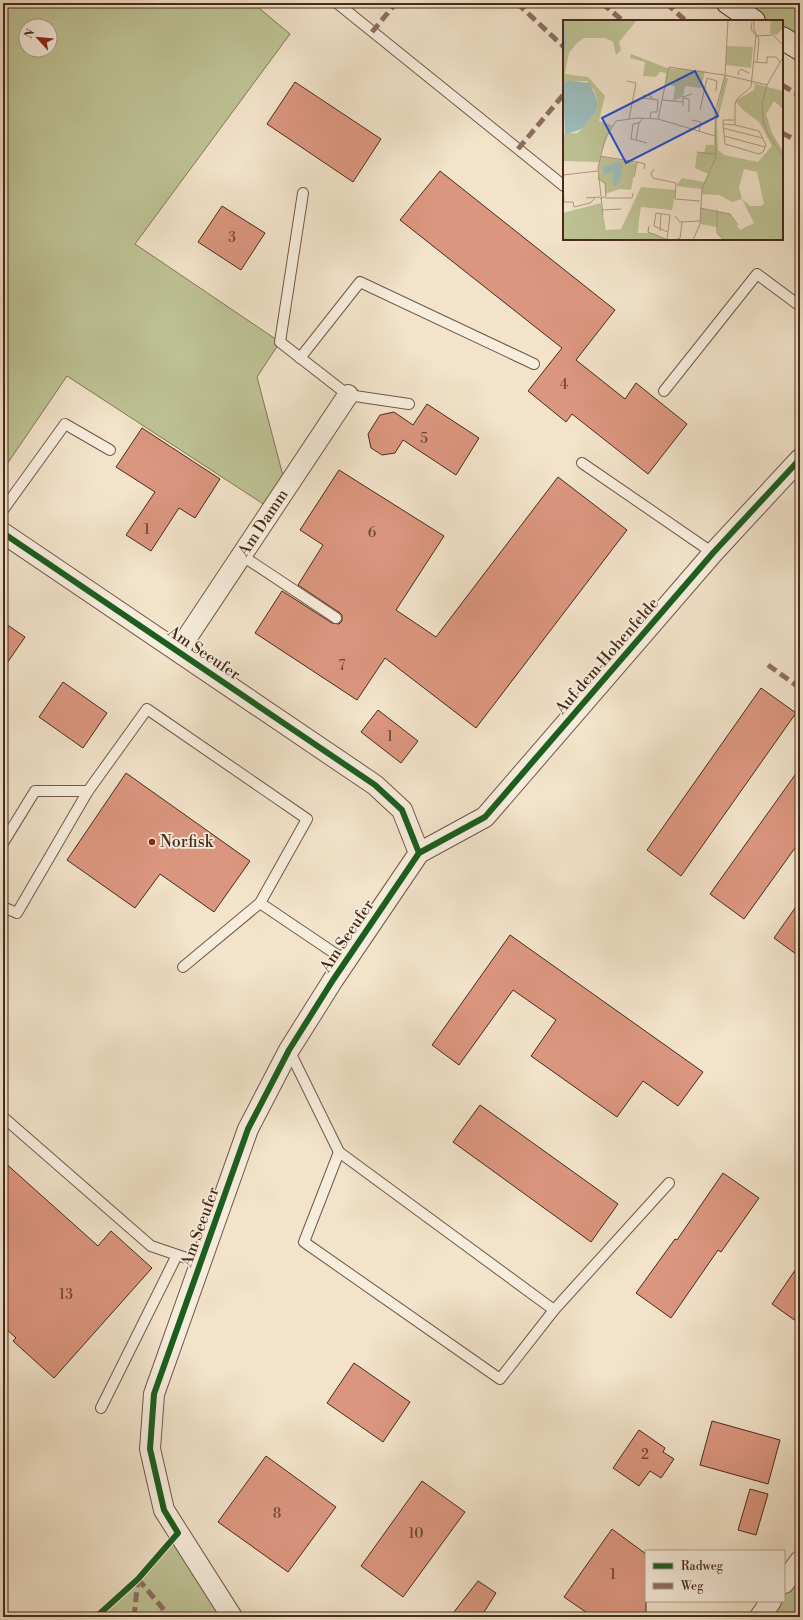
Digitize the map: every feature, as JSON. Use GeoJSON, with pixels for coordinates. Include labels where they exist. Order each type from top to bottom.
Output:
{"type":"FeatureCollection","features":[{"type":"Feature","properties":{"kind":"main road"},"geometry":{"type":"LineString","coordinates":[[728,3],[753,20]]}},
{"type":"Feature","properties":{"kind":"main road"},"geometry":{"type":"LineString","coordinates":[[783,39],[800,49]]}},
{"type":"Feature","properties":{"kind":"street","name":"Am Damm"},"geometry":{"type":"LineString","coordinates":[[178,650],[348,395]]}},
{"type":"Feature","properties":{"kind":"street","name":"Auf dem Hohenfelde"},"geometry":{"type":"LineString","coordinates":[[419,853],[485,817],[713,554],[800,459]]}},
{"type":"Feature","properties":{"kind":"street","name":"Am Seeufer"},"geometry":{"type":"LineString","coordinates":[[3,533],[178,650],[375,785],[402,810],[419,853],[346,961],[289,1050],[248,1129],[154,1394],[150,1449],[164,1510],[232,1617]]}},
{"type":"Feature","properties":{"kind":"street"},"geometry":{"type":"LineString","coordinates":[[785,1582],[800,1561]]}},
{"type":"Feature","properties":{"kind":"street"},"geometry":{"type":"LineString","coordinates":[[760,1617],[770,1602]]}},
{"type":"Feature","properties":{"kind":"lane"},"geometry":{"type":"LineString","coordinates":[[337,3],[563,185]]}},
{"type":"Feature","properties":{"kind":"lane"},"geometry":{"type":"LineString","coordinates":[[303,193],[280,342],[348,395],[409,404]]}},
{"type":"Feature","properties":{"kind":"lane"},"geometry":{"type":"LineString","coordinates":[[664,392],[757,274],[800,306]]}},
{"type":"Feature","properties":{"kind":"lane"},"geometry":{"type":"LineString","coordinates":[[300,358],[360,282],[534,364]]}},
{"type":"Feature","properties":{"kind":"lane"},"geometry":{"type":"LineString","coordinates":[[3,510],[65,424],[110,450]]}},
{"type":"Feature","properties":{"kind":"lane"},"geometry":{"type":"LineString","coordinates":[[582,463],[713,554]]}},
{"type":"Feature","properties":{"kind":"lane"},"geometry":{"type":"LineString","coordinates":[[241,555],[336,618]]}},
{"type":"Feature","properties":{"kind":"lane"},"geometry":{"type":"LineString","coordinates":[[3,907],[17,913],[88,791],[147,709],[307,819],[260,904],[183,967]]}},
{"type":"Feature","properties":{"kind":"lane"},"geometry":{"type":"LineString","coordinates":[[3,843],[35,791],[88,791]]}},
{"type":"Feature","properties":{"kind":"lane"},"geometry":{"type":"LineString","coordinates":[[260,904],[346,961]]}},
{"type":"Feature","properties":{"kind":"lane"},"geometry":{"type":"LineString","coordinates":[[289,1050],[339,1152],[554,1310]]}},
{"type":"Feature","properties":{"kind":"lane"},"geometry":{"type":"LineString","coordinates":[[3,1117],[151,1246],[201,1263]]}},
{"type":"Feature","properties":{"kind":"lane"},"geometry":{"type":"LineString","coordinates":[[339,1152],[304,1242],[500,1379],[554,1310],[669,1183]]}},
{"type":"Feature","properties":{"kind":"lane"},"geometry":{"type":"LineString","coordinates":[[101,1408],[177,1255]]}},
{"type":"Feature","properties":{"kind":"green space"},"geometry":{"type":"Polygon","coordinates":[[[3,3],[253,3],[290,34],[135,244],[280,342],[257,377],[286,487],[271,509],[67,376],[3,470],[3,3]]]}},
{"type":"Feature","properties":{"kind":"green space"},"geometry":{"type":"Polygon","coordinates":[[[728,3],[795,3],[800,7],[800,49],[783,39],[783,20],[753,20],[728,3]]]}},
{"type":"Feature","properties":{"kind":"green space"},"geometry":{"type":"Polygon","coordinates":[[[178,1533],[232,1617],[96,1617],[138,1579],[178,1533]]]}},
{"type":"Feature","properties":{"kind":"green space"},"geometry":{"type":"Polygon","coordinates":[[[800,1561],[800,1617],[760,1617],[770,1602],[785,1602],[785,1582],[800,1561]]]}},
{"type":"Feature","properties":{"kind":"building"},"geometry":{"type":"Polygon","coordinates":[[[295,82],[381,139],[353,182],[267,124],[295,82]]]}},
{"type":"Feature","properties":{"kind":"building"},"geometry":{"type":"Polygon","coordinates":[[[440,171],[615,310],[576,360],[625,399],[636,383],[687,424],[648,474],[572,414],[566,422],[528,391],[562,348],[400,220],[440,171]]]}},
{"type":"Feature","properties":{"kind":"building"},"geometry":{"type":"Polygon","coordinates":[[[222,206],[265,233],[241,270],[198,242],[222,206]]]}},
{"type":"Feature","properties":{"kind":"building"},"geometry":{"type":"Polygon","coordinates":[[[427,404],[479,438],[456,475],[403,440],[395,453],[382,455],[371,448],[368,434],[380,415],[394,412],[413,425],[427,404]]]}},
{"type":"Feature","properties":{"kind":"building"},"geometry":{"type":"Polygon","coordinates":[[[142,428],[220,479],[195,518],[179,508],[151,551],[126,535],[155,492],[116,467],[142,428]]]}},
{"type":"Feature","properties":{"kind":"building"},"geometry":{"type":"Polygon","coordinates":[[[339,470],[444,536],[396,610],[436,637],[558,477],[627,530],[476,728],[385,658],[357,700],[255,633],[282,591],[332,623],[339,624],[342,621],[342,615],[340,613],[298,585],[323,545],[300,530],[339,470]]]}},
{"type":"Feature","properties":{"kind":"building"},"geometry":{"type":"Polygon","coordinates":[[[3,622],[25,637],[3,669],[3,622]]]}},
{"type":"Feature","properties":{"kind":"building"},"geometry":{"type":"Polygon","coordinates":[[[63,682],[107,713],[83,748],[39,717],[63,682]]]}},
{"type":"Feature","properties":{"kind":"building"},"geometry":{"type":"Polygon","coordinates":[[[761,688],[796,713],[681,876],[647,850],[761,688]]]}},
{"type":"Feature","properties":{"kind":"building"},"geometry":{"type":"Polygon","coordinates":[[[378,710],[418,741],[401,763],[361,732],[378,710]]]}},
{"type":"Feature","properties":{"kind":"building"},"geometry":{"type":"Polygon","coordinates":[[[800,768],[800,841],[744,919],[710,894],[800,768]]]}},
{"type":"Feature","properties":{"kind":"building","name":"Norfisk"},"geometry":{"type":"Polygon","coordinates":[[[126,773],[250,861],[214,912],[160,874],[135,908],[67,860],[126,773]]]}},
{"type":"Feature","properties":{"kind":"building"},"geometry":{"type":"Polygon","coordinates":[[[800,901],[800,957],[774,938],[800,901]]]}},
{"type":"Feature","properties":{"kind":"building"},"geometry":{"type":"Polygon","coordinates":[[[510,935],[703,1072],[678,1106],[643,1081],[617,1117],[531,1056],[556,1020],[513,990],[459,1065],[432,1045],[510,935]]]}},
{"type":"Feature","properties":{"kind":"building"},"geometry":{"type":"Polygon","coordinates":[[[480,1105],[618,1204],[591,1242],[453,1142],[480,1105]]]}},
{"type":"Feature","properties":{"kind":"building"},"geometry":{"type":"Polygon","coordinates":[[[3,1161],[98,1246],[111,1231],[152,1268],[54,1378],[13,1341],[16,1338],[3,1326],[3,1161]]]}},
{"type":"Feature","properties":{"kind":"building"},"geometry":{"type":"Polygon","coordinates":[[[723,1173],[759,1198],[721,1252],[718,1250],[671,1318],[636,1293],[675,1239],[677,1240],[723,1173]]]}},
{"type":"Feature","properties":{"kind":"building"},"geometry":{"type":"Polygon","coordinates":[[[800,1263],[800,1324],[772,1304],[800,1263]]]}},
{"type":"Feature","properties":{"kind":"building"},"geometry":{"type":"Polygon","coordinates":[[[354,1363],[410,1402],[383,1442],[327,1403],[354,1363]]]}},
{"type":"Feature","properties":{"kind":"building"},"geometry":{"type":"Polygon","coordinates":[[[712,1421],[780,1440],[768,1484],[700,1465],[712,1421]]]}},
{"type":"Feature","properties":{"kind":"building"},"geometry":{"type":"Polygon","coordinates":[[[639,1430],[665,1448],[663,1452],[674,1459],[661,1478],[650,1471],[639,1486],[613,1468],[639,1430]]]}},
{"type":"Feature","properties":{"kind":"building"},"geometry":{"type":"Polygon","coordinates":[[[266,1456],[336,1507],[288,1572],[218,1522],[266,1456]]]}},
{"type":"Feature","properties":{"kind":"building"},"geometry":{"type":"Polygon","coordinates":[[[422,1481],[465,1512],[403,1597],[361,1566],[422,1481]]]}},
{"type":"Feature","properties":{"kind":"building"},"geometry":{"type":"Polygon","coordinates":[[[750,1489],[768,1494],[756,1535],[738,1530],[750,1489]]]}},
{"type":"Feature","properties":{"kind":"building"},"geometry":{"type":"Polygon","coordinates":[[[612,1529],[645,1553],[646,1617],[593,1617],[564,1597],[612,1529]]]}},
{"type":"Feature","properties":{"kind":"building"},"geometry":{"type":"Polygon","coordinates":[[[478,1581],[496,1593],[481,1617],[450,1617],[478,1581]]]}},
{"type":"Feature","properties":{"kind":"marked path"},"geometry":{"type":"LineString","coordinates":[[372,32],[396,3]]}},
{"type":"Feature","properties":{"kind":"marked path"},"geometry":{"type":"LineString","coordinates":[[517,3],[563,46]]}},
{"type":"Feature","properties":{"kind":"marked path"},"geometry":{"type":"LineString","coordinates":[[602,3],[622,20]]}},
{"type":"Feature","properties":{"kind":"marked path"},"geometry":{"type":"LineString","coordinates":[[666,3],[685,20]]}},
{"type":"Feature","properties":{"kind":"marked path"},"geometry":{"type":"LineString","coordinates":[[795,3],[800,7]]}},
{"type":"Feature","properties":{"kind":"marked path"},"geometry":{"type":"LineString","coordinates":[[783,86],[800,96]]}},
{"type":"Feature","properties":{"kind":"marked path"},"geometry":{"type":"LineString","coordinates":[[518,149],[563,95]]}},
{"type":"Feature","properties":{"kind":"marked path"},"geometry":{"type":"LineString","coordinates":[[783,134],[800,142]]}},
{"type":"Feature","properties":{"kind":"marked path"},"geometry":{"type":"LineString","coordinates":[[768,665],[800,688]]}},
{"type":"Feature","properties":{"kind":"marked path"},"geometry":{"type":"LineString","coordinates":[[138,1579],[170,1617]]}},
{"type":"Feature","properties":{"kind":"marked path"},"geometry":{"type":"LineString","coordinates":[[134,1617],[138,1579]]}},
{"type":"Feature","properties":{"kind":"cycle path"},"geometry":{"type":"LineString","coordinates":[[96,1617],[138,1579],[178,1533],[164,1510],[150,1449],[154,1394],[248,1129],[289,1050],[333,980],[419,853],[485,817],[713,553],[800,459]]}},
{"type":"Feature","properties":{"kind":"cycle path"},"geometry":{"type":"LineString","coordinates":[[3,533],[375,785],[402,810],[419,853]]}},
{"type":"Feature","properties":{"kind":"place","name":"Norfisk"},"geometry":{"type":"Point","coordinates":[152,842]}}]}
